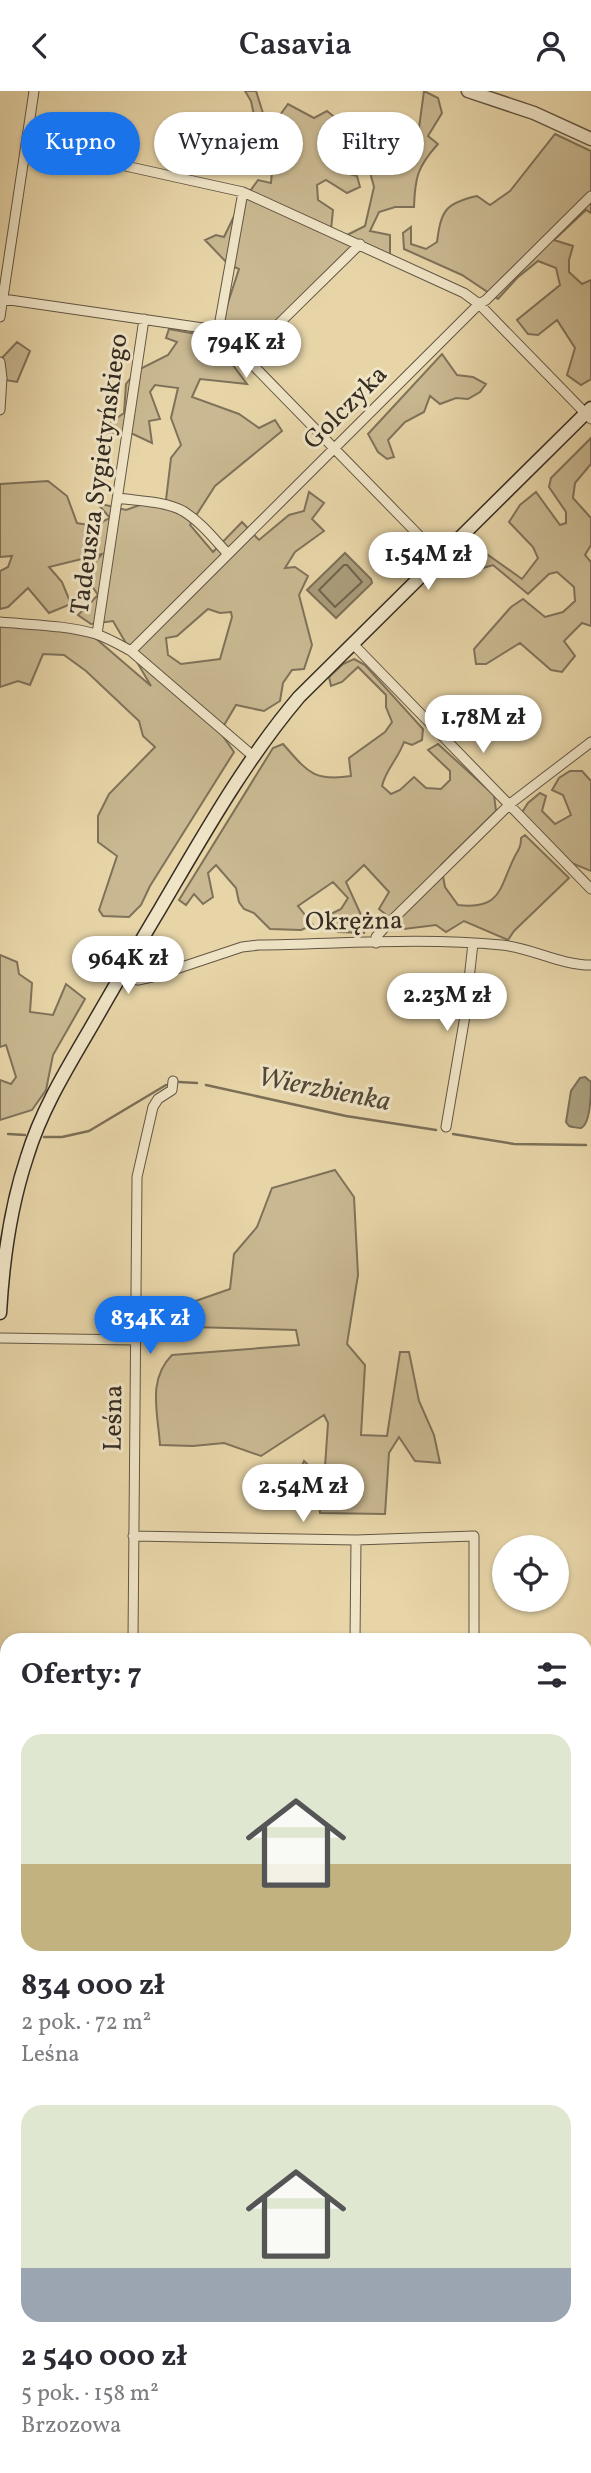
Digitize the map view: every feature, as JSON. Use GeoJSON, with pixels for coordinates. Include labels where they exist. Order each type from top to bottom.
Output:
{"type":"FeatureCollection","features":[{"type":"Feature","properties":{"kind":"main road"},"geometry":{"type":"LineString","coordinates":[[468,91],[506,102],[591,139]]}},
{"type":"Feature","properties":{"kind":"main road"},"geometry":{"type":"LineString","coordinates":[[0,1313],[6,1243],[27,1156],[52,1096],[253,756],[299,697],[589,413]]}},
{"type":"Feature","properties":{"kind":"street"},"geometry":{"type":"LineString","coordinates":[[31,112],[34,91]]}},
{"type":"Feature","properties":{"kind":"street"},"geometry":{"type":"LineString","coordinates":[[140,170],[243,193],[464,293],[479,304],[589,413]]}},
{"type":"Feature","properties":{"kind":"street"},"geometry":{"type":"LineString","coordinates":[[0,317],[21,175]]}},
{"type":"Feature","properties":{"kind":"street"},"geometry":{"type":"LineString","coordinates":[[218,332],[243,193]]}},
{"type":"Feature","properties":{"kind":"street","name":"Golczyka"},"geometry":{"type":"LineString","coordinates":[[131,652],[479,304],[591,196]]}},
{"type":"Feature","properties":{"kind":"street"},"geometry":{"type":"LineString","coordinates":[[245,357],[360,244]]}},
{"type":"Feature","properties":{"kind":"street"},"geometry":{"type":"LineString","coordinates":[[3,299],[218,332],[440,557]]}},
{"type":"Feature","properties":{"kind":"street","name":"Tadeusza Sygietyńskiego"},"geometry":{"type":"LineString","coordinates":[[97,634],[144,319]]}},
{"type":"Feature","properties":{"kind":"street"},"geometry":{"type":"LineString","coordinates":[[0,362],[0,410]]}},
{"type":"Feature","properties":{"kind":"street"},"geometry":{"type":"LineString","coordinates":[[118,498],[167,505],[182,511],[197,522],[228,554]]}},
{"type":"Feature","properties":{"kind":"street"},"geometry":{"type":"LineString","coordinates":[[0,622],[97,634],[131,652],[253,756]]}},
{"type":"Feature","properties":{"kind":"street"},"geometry":{"type":"LineString","coordinates":[[352,643],[591,888]]}},
{"type":"Feature","properties":{"kind":"street"},"geometry":{"type":"LineString","coordinates":[[376,943],[376,937],[385,927],[510,803],[591,742]]}},
{"type":"Feature","properties":{"kind":"street","name":"Okrężna"},"geometry":{"type":"LineString","coordinates":[[120,977],[138,979],[162,975],[242,947],[412,941],[514,947],[556,960],[591,965]]}},
{"type":"Feature","properties":{"kind":"street"},"geometry":{"type":"LineString","coordinates":[[446,1127],[465,1016],[473,943]]}},
{"type":"Feature","properties":{"kind":"street","name":"Leśna"},"geometry":{"type":"LineString","coordinates":[[133,1633],[137,1177],[153,1107],[158,1099],[172,1090],[173,1081]]}},
{"type":"Feature","properties":{"kind":"street"},"geometry":{"type":"LineString","coordinates":[[0,1338],[135,1340]]}},
{"type":"Feature","properties":{"kind":"street"},"geometry":{"type":"LineString","coordinates":[[133,1536],[356,1540],[474,1536],[474,1633]]}},
{"type":"Feature","properties":{"kind":"street"},"geometry":{"type":"LineString","coordinates":[[355,1633],[356,1540]]}},
{"type":"Feature","properties":{"kind":"shaded area"},"geometry":{"type":"Polygon","coordinates":[[[245,91],[256,91],[263,112],[253,112],[245,91]]]}},
{"type":"Feature","properties":{"kind":"shaded area"},"geometry":{"type":"Polygon","coordinates":[[[424,91],[438,98],[442,113],[428,136],[438,144],[424,162],[424,112],[421,112],[424,91]]]}},
{"type":"Feature","properties":{"kind":"shaded area"},"geometry":{"type":"Polygon","coordinates":[[[288,104],[303,112],[282,112],[288,104]]]}},
{"type":"Feature","properties":{"kind":"shaded area"},"geometry":{"type":"Polygon","coordinates":[[[303,112],[314,118],[317,116],[317,175],[357,176],[360,187],[347,193],[326,180],[317,185],[318,200],[333,210],[331,230],[343,237],[365,226],[374,187],[371,175],[418,175],[414,207],[395,207],[379,212],[370,231],[390,235],[390,256],[358,247],[252,348],[222,321],[239,269],[228,264],[205,240],[216,235],[224,237],[238,208],[258,180],[271,183],[271,175],[303,175],[303,112]]]}},
{"type":"Feature","properties":{"kind":"shaded area"},"geometry":{"type":"Polygon","coordinates":[[[555,134],[591,151],[591,213],[586,210],[554,240],[573,246],[569,272],[582,284],[591,280],[591,379],[581,385],[567,375],[575,348],[557,320],[538,335],[528,334],[517,320],[560,285],[556,268],[538,261],[517,278],[498,299],[462,275],[404,249],[403,233],[411,227],[411,244],[426,249],[437,242],[440,223],[451,205],[477,196],[490,205],[510,191],[555,134]]]}},
{"type":"Feature","properties":{"kind":"shaded area"},"geometry":{"type":"Polygon","coordinates":[[[169,329],[212,337],[247,384],[200,379],[192,397],[239,414],[259,428],[275,420],[282,431],[215,486],[190,525],[213,552],[242,522],[259,540],[289,515],[304,511],[309,492],[324,503],[312,519],[324,531],[295,552],[285,568],[295,567],[308,576],[299,595],[312,645],[304,669],[292,670],[283,683],[280,701],[264,711],[236,705],[220,732],[234,752],[150,886],[141,905],[129,917],[103,916],[99,910],[117,856],[98,842],[98,816],[109,794],[155,747],[143,736],[139,721],[86,671],[64,655],[43,654],[30,685],[18,681],[0,687],[0,626],[57,629],[94,637],[151,686],[113,621],[91,624],[78,615],[98,595],[84,574],[102,554],[49,567],[62,582],[71,604],[49,613],[28,588],[8,607],[0,609],[0,571],[8,567],[12,556],[0,557],[0,484],[48,481],[67,496],[77,523],[94,526],[110,518],[97,503],[126,510],[154,500],[166,500],[171,458],[181,445],[171,418],[178,388],[155,385],[150,392],[160,419],[149,421],[152,443],[133,434],[104,433],[104,427],[124,413],[126,384],[136,371],[168,355],[177,342],[166,338],[169,329]],[[208,609],[177,636],[166,638],[168,655],[181,664],[220,659],[232,617],[231,612],[220,613],[208,609]]]}},
{"type":"Feature","properties":{"kind":"shaded area"},"geometry":{"type":"Polygon","coordinates":[[[17,342],[30,351],[17,382],[0,379],[0,360],[17,342]]]}},
{"type":"Feature","properties":{"kind":"shaded area"},"geometry":{"type":"Polygon","coordinates":[[[442,354],[457,375],[473,377],[486,384],[480,392],[468,399],[456,398],[440,404],[430,396],[424,412],[405,422],[388,440],[394,457],[387,459],[378,452],[368,434],[442,354]]]}},
{"type":"Feature","properties":{"kind":"shaded area"},"geometry":{"type":"Polygon","coordinates":[[[591,438],[591,464],[575,483],[573,498],[591,518],[591,545],[585,555],[591,562],[591,626],[582,623],[564,641],[575,656],[562,672],[551,670],[520,643],[486,664],[476,664],[474,649],[511,607],[523,599],[545,617],[563,612],[575,601],[574,587],[557,572],[549,574],[528,594],[493,565],[480,569],[477,550],[481,550],[522,579],[538,558],[533,547],[509,522],[520,505],[536,492],[560,525],[566,523],[566,512],[549,487],[551,478],[591,438]]]}},
{"type":"Feature","properties":{"kind":"shaded area"},"geometry":{"type":"Polygon","coordinates":[[[354,659],[365,665],[423,729],[422,740],[412,745],[404,742],[382,786],[391,794],[400,790],[414,777],[426,788],[441,789],[450,780],[450,771],[428,750],[438,744],[494,795],[496,811],[441,865],[445,887],[458,905],[472,906],[491,901],[501,888],[519,849],[521,838],[525,835],[569,878],[508,940],[464,921],[446,932],[436,925],[404,929],[379,909],[389,892],[364,865],[346,882],[362,917],[364,933],[338,932],[321,919],[341,909],[348,898],[333,882],[298,906],[313,925],[301,930],[270,929],[254,913],[244,909],[239,902],[236,888],[216,865],[208,873],[213,897],[203,904],[194,894],[186,905],[179,900],[273,748],[283,744],[305,768],[319,776],[351,776],[349,758],[385,732],[392,722],[386,707],[386,695],[358,667],[342,682],[331,686],[329,677],[343,664],[354,659]]]}},
{"type":"Feature","properties":{"kind":"shaded area"},"geometry":{"type":"Polygon","coordinates":[[[570,771],[582,771],[591,781],[591,871],[562,859],[521,814],[528,803],[540,793],[546,796],[542,811],[555,824],[571,815],[563,795],[552,790],[559,778],[570,771]]]}},
{"type":"Feature","properties":{"kind":"shaded area"},"geometry":{"type":"Polygon","coordinates":[[[0,955],[17,962],[19,974],[32,983],[30,1012],[53,1015],[66,984],[85,999],[53,1055],[46,1090],[32,1110],[0,1120],[0,1080],[11,1084],[16,1077],[6,1045],[0,1047],[0,955]]]}},
{"type":"Feature","properties":{"kind":"shaded area"},"geometry":{"type":"Polygon","coordinates":[[[335,1170],[354,1197],[358,1275],[347,1344],[365,1365],[361,1435],[387,1436],[400,1352],[409,1352],[419,1401],[434,1435],[440,1463],[415,1461],[399,1437],[389,1453],[385,1514],[320,1513],[319,1492],[294,1484],[304,1461],[324,1481],[328,1423],[324,1415],[261,1456],[224,1443],[160,1445],[156,1409],[157,1386],[159,1375],[172,1355],[299,1345],[296,1330],[192,1327],[187,1304],[230,1289],[234,1254],[257,1227],[272,1188],[335,1170]]]}},
{"type":"Feature","properties":{"kind":"water"},"geometry":{"type":"Polygon","coordinates":[[[345,553],[372,583],[336,618],[307,590],[345,553]]]}},
{"type":"Feature","properties":{"kind":"water"},"geometry":{"type":"Polygon","coordinates":[[[585,1077],[591,1082],[587,1121],[581,1128],[570,1126],[566,1122],[571,1091],[580,1078],[585,1077]]]}},
{"type":"Feature","properties":{"kind":"waterway","name":"Wierzbienka"},"geometry":{"type":"LineString","coordinates":[[179,1082],[197,1083]]}},
{"type":"Feature","properties":{"kind":"waterway","name":"Wierzbienka"},"geometry":{"type":"LineString","coordinates":[[44,1137],[62,1137],[89,1131],[166,1085]]}},
{"type":"Feature","properties":{"kind":"waterway","name":"Wierzbienka"},"geometry":{"type":"LineString","coordinates":[[206,1085],[346,1116],[436,1130]]}},
{"type":"Feature","properties":{"kind":"waterway","name":"Wierzbienka"},"geometry":{"type":"LineString","coordinates":[[8,1134],[25,1135]]}},
{"type":"Feature","properties":{"kind":"waterway","name":"Wierzbienka"},"geometry":{"type":"LineString","coordinates":[[453,1134],[514,1144],[586,1145]]}}]}
